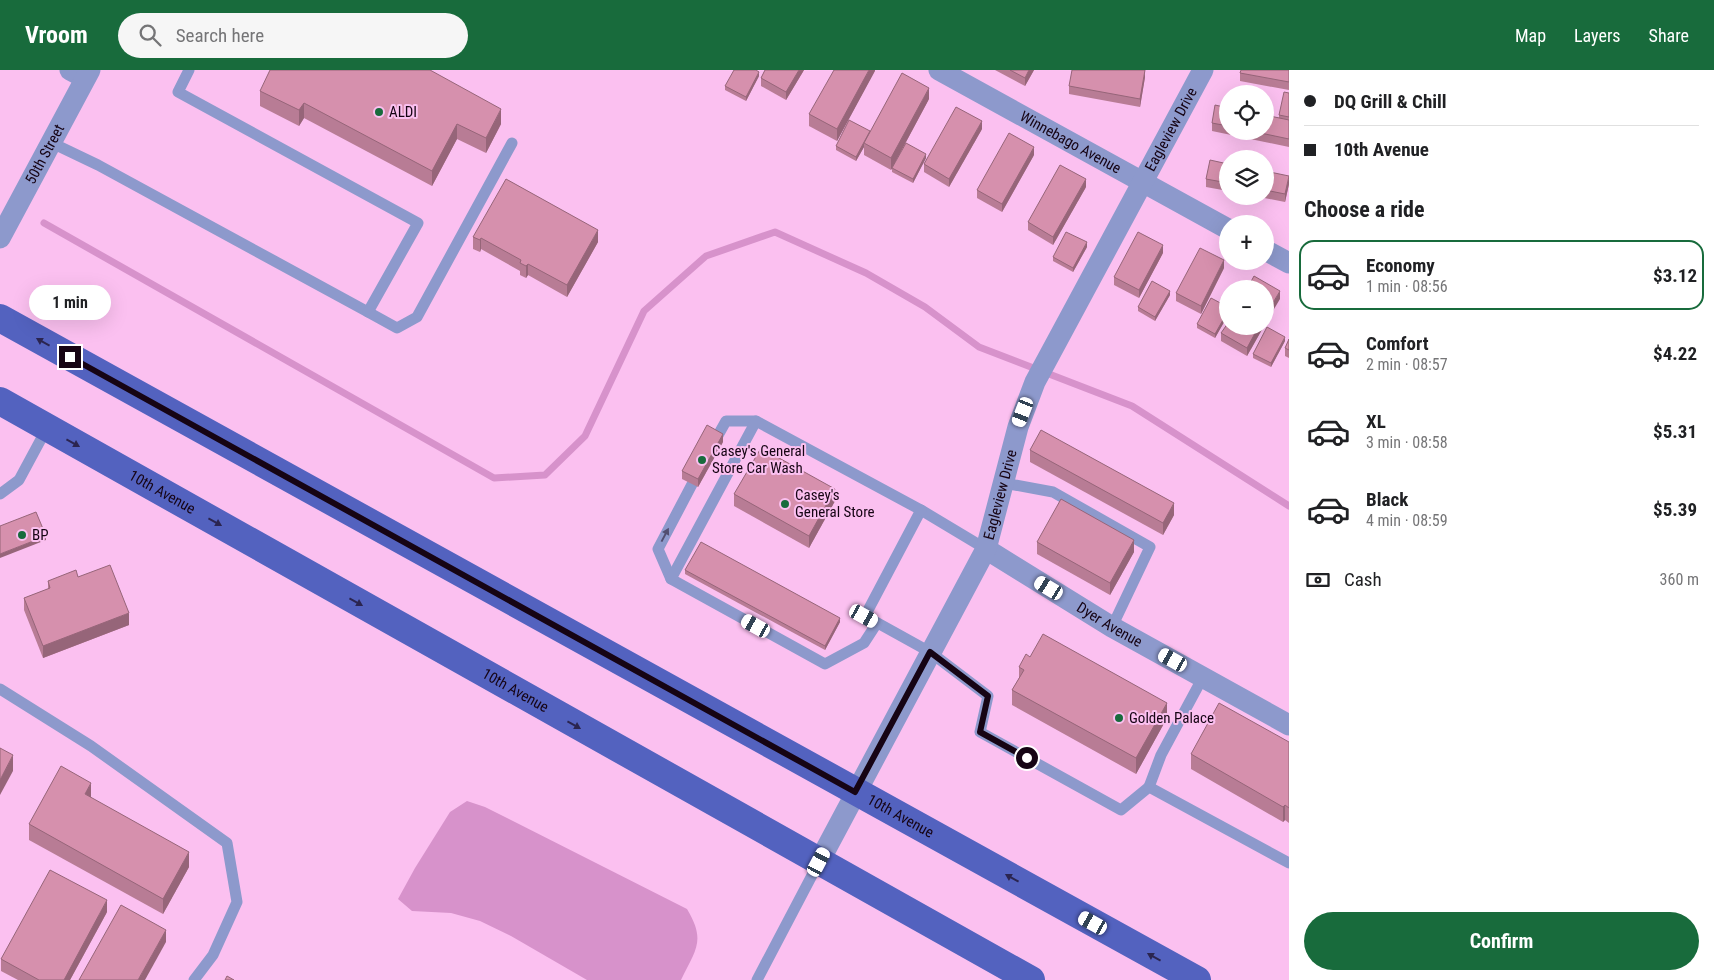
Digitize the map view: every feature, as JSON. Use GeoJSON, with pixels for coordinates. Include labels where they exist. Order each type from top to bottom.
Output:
{"type":"FeatureCollection","features":[{"type":"Feature","properties":{"kind":"main road","name":"10th Avenue"},"geometry":{"type":"LineString","coordinates":[[0,318],[1197,980]]}},
{"type":"Feature","properties":{"kind":"main road","name":"10th Avenue"},"geometry":{"type":"LineString","coordinates":[[0,402],[1031,980]]}},
{"type":"Feature","properties":{"kind":"street","name":"Winnebago Avenue"},"geometry":{"type":"LineString","coordinates":[[939,70],[1219,224]]}},
{"type":"Feature","properties":{"kind":"street","name":"Eagleview Drive"},"geometry":{"type":"LineString","coordinates":[[819,862],[986,549],[1018,426],[1035,382],[1203,70]]}},
{"type":"Feature","properties":{"kind":"street","name":"50th Street"},"geometry":{"type":"LineString","coordinates":[[0,238],[52,143],[82,73]]}},
{"type":"Feature","properties":{"kind":"street"},"geometry":{"type":"LineString","coordinates":[[1274,254],[1289,262]]}},
{"type":"Feature","properties":{"kind":"street","name":"Dyer Avenue"},"geometry":{"type":"LineString","coordinates":[[986,549],[1112,627],[1289,725]]}},
{"type":"Feature","properties":{"kind":"lane"},"geometry":{"type":"LineString","coordinates":[[189,70],[178,92],[418,223],[368,312]]}},
{"type":"Feature","properties":{"kind":"lane"},"geometry":{"type":"LineString","coordinates":[[52,143],[98,165],[397,328],[417,317],[512,143]]}},
{"type":"Feature","properties":{"kind":"lane"},"geometry":{"type":"LineString","coordinates":[[876,623],[864,643],[825,664],[671,579],[658,549],[726,421],[756,421],[921,510],[986,549]]}},
{"type":"Feature","properties":{"kind":"lane"},"geometry":{"type":"LineString","coordinates":[[671,579],[756,421]]}},
{"type":"Feature","properties":{"kind":"lane"},"geometry":{"type":"LineString","coordinates":[[0,494],[18,480],[47,428]]}},
{"type":"Feature","properties":{"kind":"lane"},"geometry":{"type":"LineString","coordinates":[[1004,483],[1053,492],[1150,547],[1112,627]]}},
{"type":"Feature","properties":{"kind":"lane"},"geometry":{"type":"LineString","coordinates":[[921,510],[864,616],[930,652],[988,696],[980,732],[1121,810],[1149,787],[1161,755],[1203,677]]}},
{"type":"Feature","properties":{"kind":"lane"},"geometry":{"type":"LineString","coordinates":[[0,689],[91,746],[227,844],[238,902],[213,955],[194,980]]}},
{"type":"Feature","properties":{"kind":"lane"},"geometry":{"type":"LineString","coordinates":[[1149,787],[1289,863]]}},
{"type":"Feature","properties":{"kind":"lane"},"geometry":{"type":"LineString","coordinates":[[757,980],[819,862]]}},
{"type":"Feature","properties":{"kind":"shaded area"},"geometry":{"type":"Polygon","coordinates":[[[467,801],[485,807],[687,909],[696,929],[697,945],[681,980],[587,980],[511,936],[480,921],[451,913],[412,911],[398,899],[450,812],[467,801]]]}},
{"type":"Feature","properties":{"kind":"building"},"geometry":{"type":"Polygon","coordinates":[[[270,70],[430,70],[501,109],[486,138],[457,124],[432,171],[304,103],[299,110],[260,91],[270,70]]]}},
{"type":"Feature","properties":{"kind":"building"},"geometry":{"type":"Polygon","coordinates":[[[734,70],[756,70],[759,72],[746,97],[725,86],[734,70]]]}},
{"type":"Feature","properties":{"kind":"building"},"geometry":{"type":"Polygon","coordinates":[[[765,70],[799,70],[786,92],[761,78],[765,70]]]}},
{"type":"Feature","properties":{"kind":"building"},"geometry":{"type":"Polygon","coordinates":[[[834,70],[869,70],[837,129],[809,114],[834,70]]]}},
{"type":"Feature","properties":{"kind":"building"},"geometry":{"type":"Polygon","coordinates":[[[1010,70],[1029,70],[1025,78],[1010,70]]]}},
{"type":"Feature","properties":{"kind":"building"},"geometry":{"type":"Polygon","coordinates":[[[1072,70],[1145,70],[1140,99],[1069,86],[1072,70]]]}},
{"type":"Feature","properties":{"kind":"building"},"geometry":{"type":"Polygon","coordinates":[[[1241,70],[1289,70],[1289,82],[1240,73],[1241,70]]]}},
{"type":"Feature","properties":{"kind":"building"},"geometry":{"type":"Polygon","coordinates":[[[902,73],[929,88],[891,158],[864,143],[902,73]]]}},
{"type":"Feature","properties":{"kind":"building"},"geometry":{"type":"Polygon","coordinates":[[[1284,92],[1289,93],[1289,117],[1279,115],[1284,92]]]}},
{"type":"Feature","properties":{"kind":"building"},"geometry":{"type":"Polygon","coordinates":[[[1215,105],[1219,106],[1219,124],[1212,123],[1215,105]]]}},
{"type":"Feature","properties":{"kind":"building"},"geometry":{"type":"Polygon","coordinates":[[[956,107],[982,121],[949,179],[924,164],[956,107]]]}},
{"type":"Feature","properties":{"kind":"building"},"geometry":{"type":"Polygon","coordinates":[[[1274,117],[1289,120],[1289,139],[1274,136],[1274,117]]]}},
{"type":"Feature","properties":{"kind":"building"},"geometry":{"type":"Polygon","coordinates":[[[849,120],[870,131],[856,157],[836,146],[849,120]]]}},
{"type":"Feature","properties":{"kind":"building"},"geometry":{"type":"Polygon","coordinates":[[[1009,133],[1034,147],[1002,204],[977,190],[1009,133]]]}},
{"type":"Feature","properties":{"kind":"building"},"geometry":{"type":"Polygon","coordinates":[[[906,143],[926,154],[913,179],[892,168],[906,143]]]}},
{"type":"Feature","properties":{"kind":"building"},"geometry":{"type":"Polygon","coordinates":[[[1210,160],[1219,162],[1219,181],[1206,179],[1210,160]]]}},
{"type":"Feature","properties":{"kind":"building"},"geometry":{"type":"Polygon","coordinates":[[[1060,165],[1086,179],[1053,237],[1028,222],[1060,165]]]}},
{"type":"Feature","properties":{"kind":"building"},"geometry":{"type":"Polygon","coordinates":[[[1274,173],[1289,176],[1285,194],[1274,192],[1274,173]]]}},
{"type":"Feature","properties":{"kind":"building"},"geometry":{"type":"Polygon","coordinates":[[[506,179],[598,230],[567,285],[528,264],[526,266],[520,263],[521,260],[481,238],[480,240],[473,237],[506,179]]]}},
{"type":"Feature","properties":{"kind":"building"},"geometry":{"type":"Polygon","coordinates":[[[1066,232],[1087,242],[1073,268],[1053,257],[1066,232]]]}},
{"type":"Feature","properties":{"kind":"building"},"geometry":{"type":"Polygon","coordinates":[[[1138,232],[1163,245],[1139,290],[1114,277],[1138,232]]]}},
{"type":"Feature","properties":{"kind":"building"},"geometry":{"type":"Polygon","coordinates":[[[1200,248],[1219,258],[1219,270],[1201,306],[1176,293],[1200,248]]]}},
{"type":"Feature","properties":{"kind":"building"},"geometry":{"type":"Polygon","coordinates":[[[1254,276],[1261,280],[1252,280],[1254,276]]]}},
{"type":"Feature","properties":{"kind":"building"},"geometry":{"type":"Polygon","coordinates":[[[1152,281],[1170,291],[1155,317],[1138,307],[1152,281]]]}},
{"type":"Feature","properties":{"kind":"building"},"geometry":{"type":"Polygon","coordinates":[[[1274,288],[1280,291],[1274,301],[1274,288]]]}},
{"type":"Feature","properties":{"kind":"building"},"geometry":{"type":"Polygon","coordinates":[[[1211,298],[1219,302],[1219,327],[1215,334],[1197,324],[1211,298]]]}},
{"type":"Feature","properties":{"kind":"building"},"geometry":{"type":"Polygon","coordinates":[[[1274,331],[1285,337],[1271,363],[1253,354],[1263,335],[1274,335],[1274,331]]]}},
{"type":"Feature","properties":{"kind":"building"},"geometry":{"type":"Polygon","coordinates":[[[1224,335],[1254,335],[1247,348],[1224,335]]]}},
{"type":"Feature","properties":{"kind":"building"},"geometry":{"type":"Polygon","coordinates":[[[1289,339],[1289,350],[1285,348],[1289,339]]]}},
{"type":"Feature","properties":{"kind":"building","name":"Casey's General Store Car Wash"},"geometry":{"type":"Polygon","coordinates":[[[707,425],[723,434],[698,479],[682,471],[707,425]]]}},
{"type":"Feature","properties":{"kind":"building"},"geometry":{"type":"Polygon","coordinates":[[[1041,430],[1174,503],[1163,523],[1030,450],[1041,430]]]}},
{"type":"Feature","properties":{"kind":"building","name":"Casey's General Store"},"geometry":{"type":"Polygon","coordinates":[[[761,448],[835,489],[809,536],[734,494],[761,448]]]}},
{"type":"Feature","properties":{"kind":"building"},"geometry":{"type":"Polygon","coordinates":[[[1061,499],[1134,540],[1110,583],[1037,542],[1061,499]]]}},
{"type":"Feature","properties":{"kind":"building","name":"BP"},"geometry":{"type":"Polygon","coordinates":[[[36,512],[46,536],[0,554],[0,526],[36,512]]]}},
{"type":"Feature","properties":{"kind":"building"},"geometry":{"type":"Polygon","coordinates":[[[701,542],[840,618],[825,646],[685,570],[701,542]]]}},
{"type":"Feature","properties":{"kind":"building"},"geometry":{"type":"Polygon","coordinates":[[[110,565],[129,613],[43,646],[24,598],[50,588],[48,581],[76,570],[78,577],[110,565]]]}},
{"type":"Feature","properties":{"kind":"building"},"geometry":{"type":"Polygon","coordinates":[[[1043,634],[1167,703],[1136,758],[1012,690],[1024,670],[1019,667],[1026,654],[1030,657],[1043,634]]]}},
{"type":"Feature","properties":{"kind":"building"},"geometry":{"type":"Polygon","coordinates":[[[1219,703],[1289,742],[1289,808],[1285,805],[1283,807],[1191,754],[1219,703]]]}},
{"type":"Feature","properties":{"kind":"building"},"geometry":{"type":"Polygon","coordinates":[[[0,748],[13,755],[0,780],[0,748]]]}},
{"type":"Feature","properties":{"kind":"building"},"geometry":{"type":"Polygon","coordinates":[[[61,766],[91,783],[85,794],[189,852],[163,899],[29,824],[61,766]]]}},
{"type":"Feature","properties":{"kind":"building"},"geometry":{"type":"Polygon","coordinates":[[[50,870],[107,900],[64,980],[39,980],[1,959],[50,870]]]}},
{"type":"Feature","properties":{"kind":"building"},"geometry":{"type":"Polygon","coordinates":[[[121,905],[166,930],[138,980],[79,980],[121,905]]]}},
{"type":"Feature","properties":{"kind":"building"},"geometry":{"type":"Polygon","coordinates":[[[227,976],[234,980],[225,980],[227,976]]]}},
{"type":"Feature","properties":{"kind":"waterway"},"geometry":{"type":"LineString","coordinates":[[44,223],[494,478],[545,475],[585,436],[644,311],[706,256],[775,232],[866,273],[925,307],[979,347],[1132,406],[1289,506]]}},
{"type":"Feature","properties":{"kind":"place","name":"ALDI"},"geometry":{"type":"Point","coordinates":[379,112]}},
{"type":"Feature","properties":{"kind":"place","name":"Casey's General Store Car Wash"},"geometry":{"type":"Point","coordinates":[702,460]}},
{"type":"Feature","properties":{"kind":"place","name":"Casey's General Store"},"geometry":{"type":"Point","coordinates":[785,504]}},
{"type":"Feature","properties":{"kind":"place","name":"BP"},"geometry":{"type":"Point","coordinates":[22,535]}},
{"type":"Feature","properties":{"kind":"place","name":"Golden Palace"},"geometry":{"type":"Point","coordinates":[1119,718]}},
{"type":"Feature","properties":{"kind":"route"},"geometry":{"type":"LineString","coordinates":[[70,357],[855,792],[930,652],[988,696],[980,732],[1027,758]]}}]}
